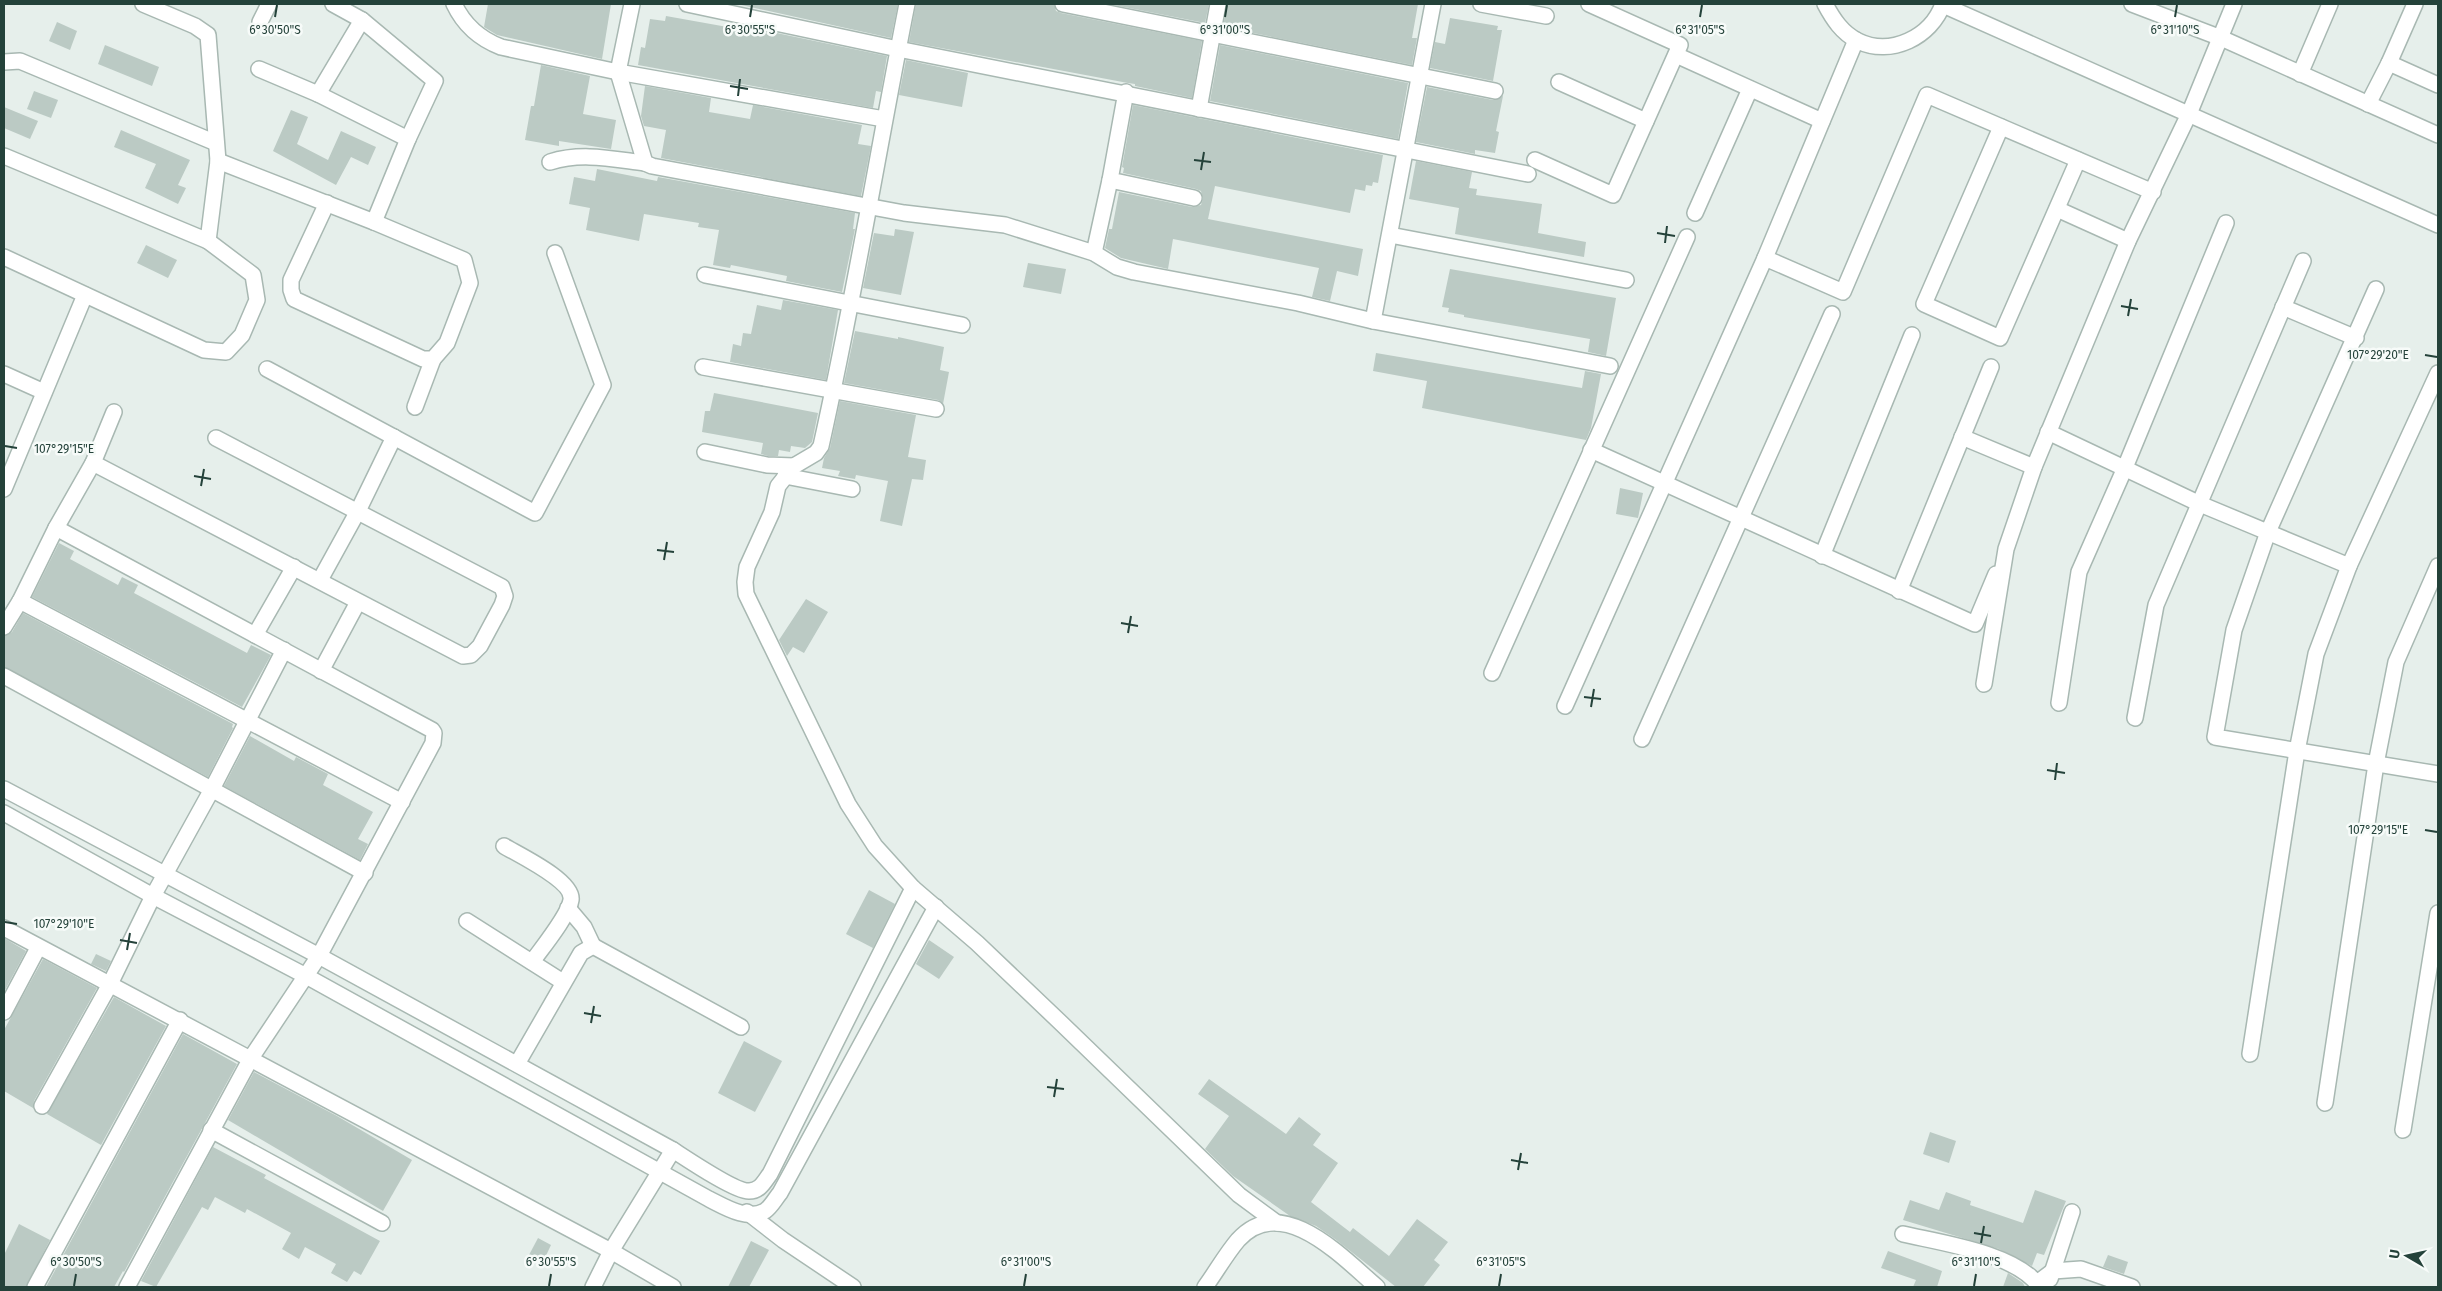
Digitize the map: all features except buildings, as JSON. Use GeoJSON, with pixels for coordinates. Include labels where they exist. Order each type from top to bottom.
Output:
{"type":"FeatureCollection","features":[{"type":"Feature","properties":{"kind":"street"},"geometry":{"type":"LineString","coordinates":[[143,4],[195,26],[208,35],[218,161],[208,242]]}},
{"type":"Feature","properties":{"kind":"street"},"geometry":{"type":"LineString","coordinates":[[260,22],[269,4]]}},
{"type":"Feature","properties":{"kind":"street"},"geometry":{"type":"LineString","coordinates":[[333,4],[362,20],[435,81],[408,139],[374,222]]}},
{"type":"Feature","properties":{"kind":"street"},"geometry":{"type":"LineString","coordinates":[[454,4],[468,25],[483,40],[501,47],[618,72],[884,119]]}},
{"type":"Feature","properties":{"kind":"street"},"geometry":{"type":"LineString","coordinates":[[632,4],[618,72],[645,163]]}},
{"type":"Feature","properties":{"kind":"street"},"geometry":{"type":"LineString","coordinates":[[687,4],[730,8],[898,49],[1126,92],[1199,109],[1406,150],[1531,167],[1613,196],[1680,45],[1589,4]]}},
{"type":"Feature","properties":{"kind":"street"},"geometry":{"type":"LineString","coordinates":[[907,4],[867,206],[852,303],[821,446],[816,453],[790,471],[778,486],[772,512],[747,568],[746,594],[848,804],[875,846],[913,888],[1061,1023],[1239,1195],[1277,1223]]}},
{"type":"Feature","properties":{"kind":"street"},"geometry":{"type":"LineString","coordinates":[[1063,4],[1495,91]]}},
{"type":"Feature","properties":{"kind":"street"},"geometry":{"type":"LineString","coordinates":[[1199,109],[1218,4]]}},
{"type":"Feature","properties":{"kind":"street"},"geometry":{"type":"LineString","coordinates":[[1373,321],[1433,4]]}},
{"type":"Feature","properties":{"kind":"street"},"geometry":{"type":"LineString","coordinates":[[1481,4],[1546,16]]}},
{"type":"Feature","properties":{"kind":"street"},"geometry":{"type":"LineString","coordinates":[[1825,4],[1834,22],[1856,40],[1869,45],[1887,47],[1904,43],[1921,34],[1934,22],[1943,5],[2438,225]]}},
{"type":"Feature","properties":{"kind":"street"},"geometry":{"type":"LineString","coordinates":[[1591,450],[1975,624],[2006,549],[2048,432],[2128,241],[2189,114],[2234,4]]}},
{"type":"Feature","properties":{"kind":"street"},"geometry":{"type":"LineString","coordinates":[[2300,74],[2330,4]]}},
{"type":"Feature","properties":{"kind":"street"},"geometry":{"type":"LineString","coordinates":[[2368,104],[2389,63],[2415,4]]}},
{"type":"Feature","properties":{"kind":"street"},"geometry":{"type":"LineString","coordinates":[[2139,5],[2220,38],[2438,136]]}},
{"type":"Feature","properties":{"kind":"street"},"geometry":{"type":"LineString","coordinates":[[318,94],[362,20]]}},
{"type":"Feature","properties":{"kind":"street"},"geometry":{"type":"LineString","coordinates":[[1565,706],[1765,258],[1856,40]]}},
{"type":"Feature","properties":{"kind":"street"},"geometry":{"type":"LineString","coordinates":[[1676,55],[1822,121]]}},
{"type":"Feature","properties":{"kind":"street"},"geometry":{"type":"LineString","coordinates":[[4,62],[20,61],[216,143]]}},
{"type":"Feature","properties":{"kind":"street"},"geometry":{"type":"LineString","coordinates":[[2389,63],[2438,84]]}},
{"type":"Feature","properties":{"kind":"street"},"geometry":{"type":"LineString","coordinates":[[258,69],[318,94],[408,139]]}},
{"type":"Feature","properties":{"kind":"street"},"geometry":{"type":"LineString","coordinates":[[1559,82],[1646,121]]}},
{"type":"Feature","properties":{"kind":"street"},"geometry":{"type":"LineString","coordinates":[[1694,213],[1750,89]]}},
{"type":"Feature","properties":{"kind":"street"},"geometry":{"type":"LineString","coordinates":[[1094,253],[1126,92]]}},
{"type":"Feature","properties":{"kind":"street"},"geometry":{"type":"LineString","coordinates":[[1765,258],[1844,292],[1927,95],[2153,192]]}},
{"type":"Feature","properties":{"kind":"street"},"geometry":{"type":"LineString","coordinates":[[2001,127],[1924,304],[2000,338],[2078,160]]}},
{"type":"Feature","properties":{"kind":"street"},"geometry":{"type":"LineString","coordinates":[[4,156],[208,242],[253,275],[256,300],[242,335],[226,352],[204,350],[4,257]]}},
{"type":"Feature","properties":{"kind":"street"},"geometry":{"type":"LineString","coordinates":[[550,162],[567,157],[584,156],[645,163],[652,166],[867,206],[960,221],[1005,225],[1094,253],[1111,264],[1134,272],[1298,303],[1373,321],[1610,366]]}},
{"type":"Feature","properties":{"kind":"street"},"geometry":{"type":"LineString","coordinates":[[218,161],[327,202],[464,260],[470,283],[447,343],[433,359],[415,407]]}},
{"type":"Feature","properties":{"kind":"street"},"geometry":{"type":"LineString","coordinates":[[1110,180],[1194,198]]}},
{"type":"Feature","properties":{"kind":"street"},"geometry":{"type":"LineString","coordinates":[[327,202],[291,280],[291,290],[294,299],[423,359],[433,359]]}},
{"type":"Feature","properties":{"kind":"street"},"geometry":{"type":"LineString","coordinates":[[2057,209],[2128,241]]}},
{"type":"Feature","properties":{"kind":"street"},"geometry":{"type":"LineString","coordinates":[[2059,703],[2079,572],[2124,470],[2226,224]]}},
{"type":"Feature","properties":{"kind":"street"},"geometry":{"type":"LineString","coordinates":[[1390,235],[1626,280]]}},
{"type":"Feature","properties":{"kind":"street"},"geometry":{"type":"LineString","coordinates":[[1492,673],[1687,237]]}},
{"type":"Feature","properties":{"kind":"street"},"geometry":{"type":"LineString","coordinates":[[267,369],[535,513],[603,385],[555,253]]}},
{"type":"Feature","properties":{"kind":"street"},"geometry":{"type":"LineString","coordinates":[[2135,718],[2156,605],[2302,261]]}},
{"type":"Feature","properties":{"kind":"street"},"geometry":{"type":"LineString","coordinates":[[705,275],[962,325]]}},
{"type":"Feature","properties":{"kind":"street"},"geometry":{"type":"LineString","coordinates":[[2376,289],[2356,338],[2268,532],[2234,630],[2216,737],[2438,774]]}},
{"type":"Feature","properties":{"kind":"street"},"geometry":{"type":"LineString","coordinates":[[5,485],[85,295]]}},
{"type":"Feature","properties":{"kind":"street"},"geometry":{"type":"LineString","coordinates":[[2283,307],[2356,338]]}},
{"type":"Feature","properties":{"kind":"street"},"geometry":{"type":"LineString","coordinates":[[1642,739],[1832,314]]}},
{"type":"Feature","properties":{"kind":"street"},"geometry":{"type":"LineString","coordinates":[[1822,556],[1912,335]]}},
{"type":"Feature","properties":{"kind":"street"},"geometry":{"type":"LineString","coordinates":[[1899,591],[1991,366]]}},
{"type":"Feature","properties":{"kind":"street"},"geometry":{"type":"LineString","coordinates":[[703,367],[936,410]]}},
{"type":"Feature","properties":{"kind":"street"},"geometry":{"type":"LineString","coordinates":[[4,374],[44,392]]}},
{"type":"Feature","properties":{"kind":"street"},"geometry":{"type":"LineString","coordinates":[[2250,1054],[2297,751],[2316,654],[2349,566],[2437,379]]}},
{"type":"Feature","properties":{"kind":"street"},"geometry":{"type":"LineString","coordinates":[[4,627],[20,601],[56,528],[93,463],[114,412]]}},
{"type":"Feature","properties":{"kind":"street"},"geometry":{"type":"LineString","coordinates":[[2048,432],[2124,470],[2200,504],[2349,566]]}},
{"type":"Feature","properties":{"kind":"street"},"geometry":{"type":"LineString","coordinates":[[320,580],[358,511],[394,437]]}},
{"type":"Feature","properties":{"kind":"street"},"geometry":{"type":"LineString","coordinates":[[1962,437],[2034,467]]}},
{"type":"Feature","properties":{"kind":"street"},"geometry":{"type":"LineString","coordinates":[[93,463],[463,656],[471,655],[480,646],[505,596],[502,587],[216,438]]}},
{"type":"Feature","properties":{"kind":"street"},"geometry":{"type":"LineString","coordinates":[[705,452],[767,465],[852,489]]}},
{"type":"Feature","properties":{"kind":"street"},"geometry":{"type":"LineString","coordinates":[[56,528],[255,634],[432,730],[434,733],[433,743],[365,873],[319,956],[251,1058],[127,1287]]}},
{"type":"Feature","properties":{"kind":"street"},"geometry":{"type":"LineString","coordinates":[[1984,684],[2006,549]]}},
{"type":"Feature","properties":{"kind":"street"},"geometry":{"type":"LineString","coordinates":[[2325,1103],[2376,764],[2396,662],[2438,566]]}},
{"type":"Feature","properties":{"kind":"street"},"geometry":{"type":"LineString","coordinates":[[255,634],[294,567]]}},
{"type":"Feature","properties":{"kind":"street"},"geometry":{"type":"LineString","coordinates":[[20,601],[402,802]]}},
{"type":"Feature","properties":{"kind":"street"},"geometry":{"type":"LineString","coordinates":[[321,671],[358,602]]}},
{"type":"Feature","properties":{"kind":"street"},"geometry":{"type":"LineString","coordinates":[[42,1106],[110,986],[153,896],[211,791],[284,650]]}},
{"type":"Feature","properties":{"kind":"street"},"geometry":{"type":"LineString","coordinates":[[4,676],[211,791],[365,873]]}},
{"type":"Feature","properties":{"kind":"street"},"geometry":{"type":"LineString","coordinates":[[4,789],[319,956],[673,1150],[731,1184],[749,1192],[760,1188],[770,1174],[913,888]]}},
{"type":"Feature","properties":{"kind":"street"},"geometry":{"type":"LineString","coordinates":[[4,813],[153,896],[306,976],[660,1173],[733,1211],[748,1214],[757,1214],[766,1210],[780,1193],[936,907]]}},
{"type":"Feature","properties":{"kind":"street"},"geometry":{"type":"LineString","coordinates":[[504,846],[562,880],[570,890],[572,899],[568,908],[532,962]]}},
{"type":"Feature","properties":{"kind":"street"},"geometry":{"type":"LineString","coordinates":[[568,908],[584,926],[593,946],[741,1027]]}},
{"type":"Feature","properties":{"kind":"street"},"geometry":{"type":"LineString","coordinates":[[2403,1130],[2438,913]]}},
{"type":"Feature","properties":{"kind":"street"},"geometry":{"type":"LineString","coordinates":[[467,921],[563,982]]}},
{"type":"Feature","properties":{"kind":"street"},"geometry":{"type":"LineString","coordinates":[[4,928],[38,948],[180,1020],[611,1251],[673,1287]]}},
{"type":"Feature","properties":{"kind":"street"},"geometry":{"type":"LineString","coordinates":[[517,1064],[580,953],[593,946]]}},
{"type":"Feature","properties":{"kind":"street"},"geometry":{"type":"LineString","coordinates":[[4,1012],[38,948]]}},
{"type":"Feature","properties":{"kind":"street"},"geometry":{"type":"LineString","coordinates":[[35,1287],[180,1020]]}},
{"type":"Feature","properties":{"kind":"street"},"geometry":{"type":"LineString","coordinates":[[809,1094],[826,1107]]}},
{"type":"Feature","properties":{"kind":"street"},"geometry":{"type":"LineString","coordinates":[[211,1130],[382,1223]]}},
{"type":"Feature","properties":{"kind":"street"},"geometry":{"type":"LineString","coordinates":[[593,1287],[611,1251],[673,1150]]}},
{"type":"Feature","properties":{"kind":"street"},"geometry":{"type":"LineString","coordinates":[[749,1192],[745,1206],[748,1214],[853,1287]]}},
{"type":"Feature","properties":{"kind":"street"},"geometry":{"type":"LineString","coordinates":[[1903,1234],[1989,1256],[2018,1268],[2041,1286],[2053,1271],[2072,1212]]}},
{"type":"Feature","properties":{"kind":"street"},"geometry":{"type":"LineString","coordinates":[[1205,1287],[1239,1240],[1250,1231],[1277,1223],[1288,1224],[1316,1236],[1377,1287]]}},
{"type":"Feature","properties":{"kind":"street"},"geometry":{"type":"LineString","coordinates":[[2053,1271],[2081,1269],[2132,1287]]}}]}
